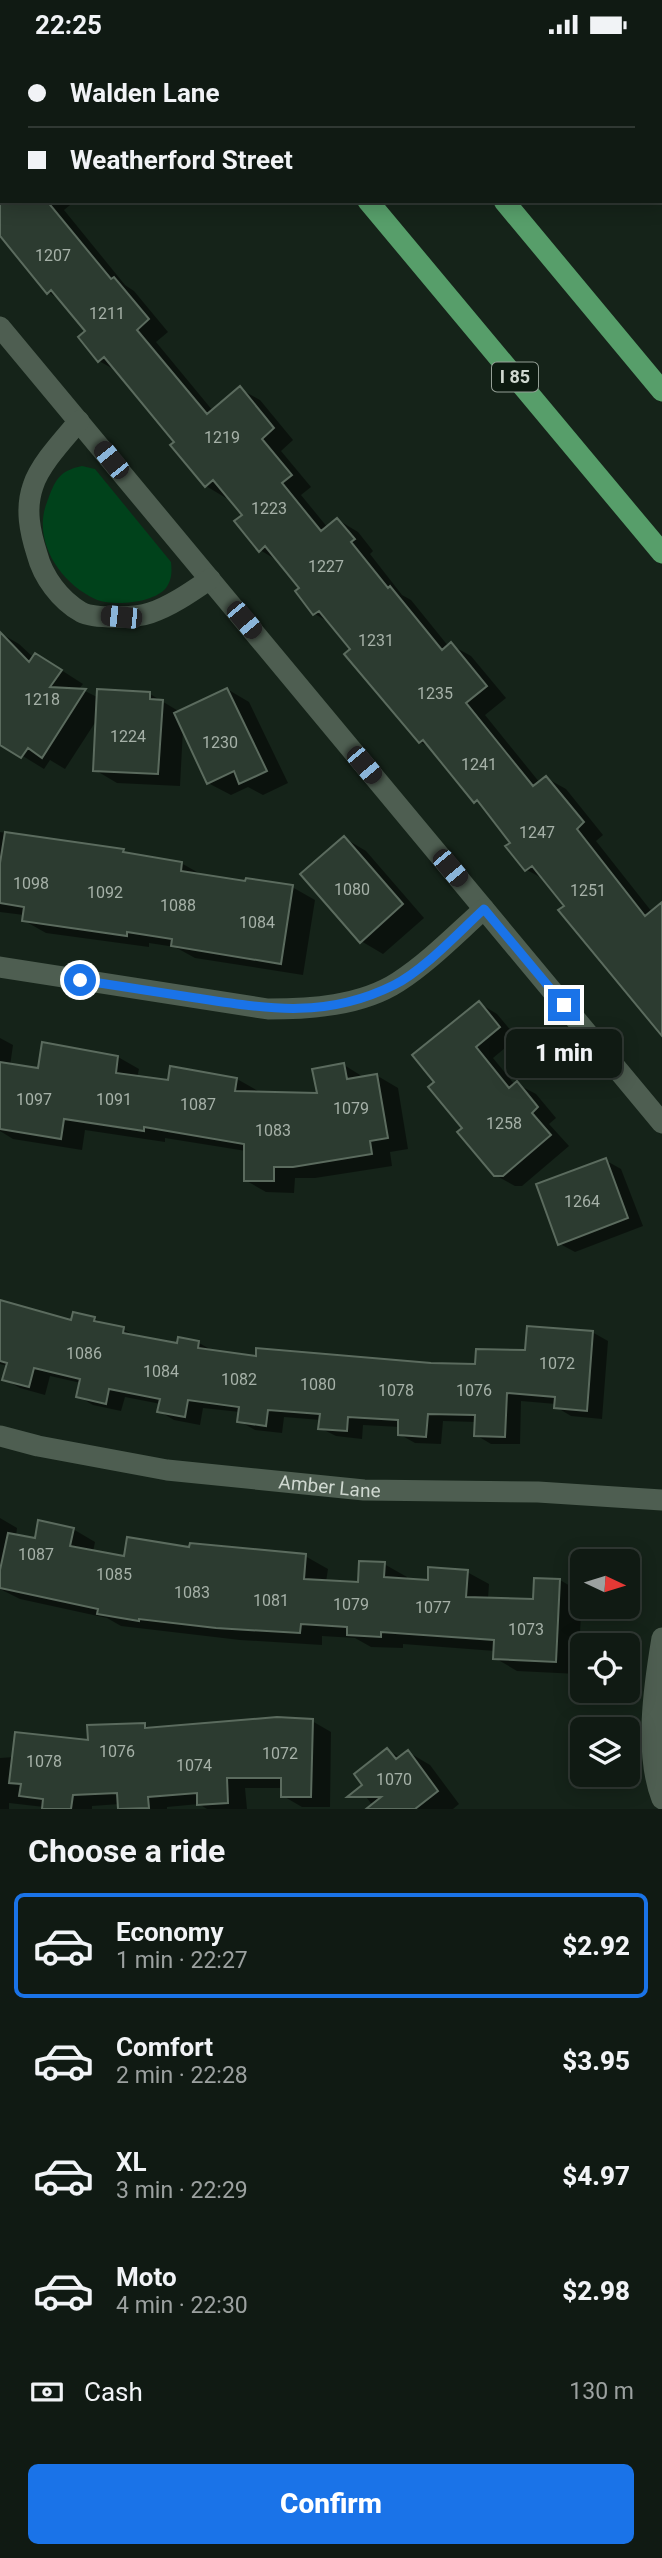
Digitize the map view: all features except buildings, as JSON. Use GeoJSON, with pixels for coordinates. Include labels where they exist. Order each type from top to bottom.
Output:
{"type":"FeatureCollection","features":[{"type":"Feature","properties":{"kind":"highway","name":"I 85"},"geometry":{"type":"LineString","coordinates":[[371,203],[662,553]]}},
{"type":"Feature","properties":{"kind":"highway"},"geometry":{"type":"LineString","coordinates":[[506,203],[662,391]]}},
{"type":"Feature","properties":{"kind":"street"},"geometry":{"type":"LineString","coordinates":[[0,327],[662,1123]]}},
{"type":"Feature","properties":{"kind":"street"},"geometry":{"type":"LineString","coordinates":[[79,421],[55,449],[33,486],[28,524],[38,560],[54,591],[83,613],[121,617],[148,614],[210,579]]}},
{"type":"Feature","properties":{"kind":"street"},"geometry":{"type":"LineString","coordinates":[[0,967],[268,1009],[312,1009],[357,999],[396,984],[484,909]]}},
{"type":"Feature","properties":{"kind":"street","name":"Amber Lane"},"geometry":{"type":"LineString","coordinates":[[0,1436],[167,1471],[351,1489],[538,1492],[662,1500]]}},
{"type":"Feature","properties":{"kind":"street"},"geometry":{"type":"LineString","coordinates":[[662,1638],[653,1723],[655,1782],[662,1800]]}},
{"type":"Feature","properties":{"kind":"green space"},"geometry":{"type":"Polygon","coordinates":[[[82,466],[95,469],[171,562],[169,582],[160,593],[143,600],[122,603],[95,599],[70,582],[52,558],[43,531],[47,502],[58,478],[82,466]]]}},
{"type":"Feature","properties":{"kind":"route"},"geometry":{"type":"LineString","coordinates":[[80,980],[268,1009],[312,1009],[357,999],[396,984],[484,909],[564,1005]]}}]}
